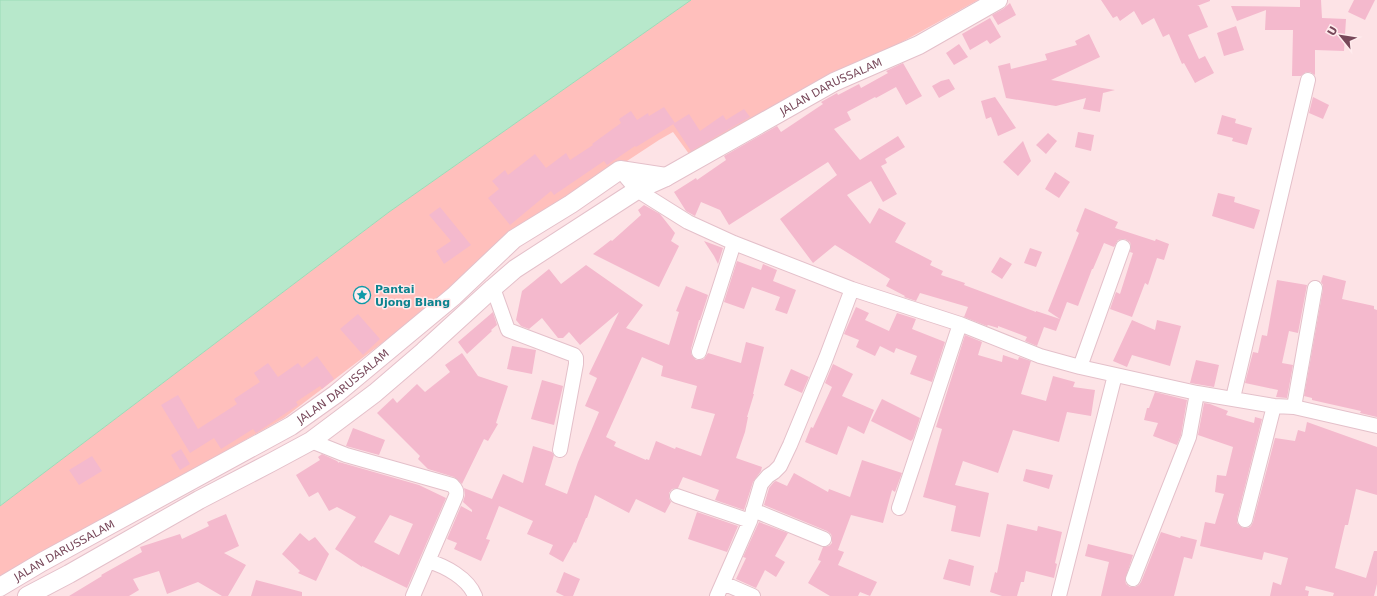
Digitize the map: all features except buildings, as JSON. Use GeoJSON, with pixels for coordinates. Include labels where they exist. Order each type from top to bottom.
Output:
{"type":"FeatureCollection","features":[{"type":"Feature","properties":{"kind":"street","name":"JALAN DARUSSALAM"},"geometry":{"type":"LineString","coordinates":[[28,596],[199,500],[311,441],[374,393],[424,351],[492,288],[515,270],[638,190],[666,177],[834,82],[919,45],[998,0]]}},
{"type":"Feature","properties":{"kind":"street"},"geometry":{"type":"LineString","coordinates":[[1233,398],[1308,80]]}},
{"type":"Feature","properties":{"kind":"street","name":"JALAN DARUSSALAM"},"geometry":{"type":"LineString","coordinates":[[0,587],[42,562],[291,426],[336,394],[454,296],[514,239],[571,204],[620,170]]}},
{"type":"Feature","properties":{"kind":"street"},"geometry":{"type":"LineString","coordinates":[[620,170],[666,177]]}},
{"type":"Feature","properties":{"kind":"street"},"geometry":{"type":"LineString","coordinates":[[620,170],[638,190],[688,222],[734,243],[852,290],[960,324],[1040,356],[1080,367],[1197,393],[1274,406],[1294,407],[1377,426]]}},
{"type":"Feature","properties":{"kind":"street"},"geometry":{"type":"LineString","coordinates":[[699,352],[734,243]]}},
{"type":"Feature","properties":{"kind":"street"},"geometry":{"type":"LineString","coordinates":[[1080,367],[1123,247]]}},
{"type":"Feature","properties":{"kind":"street"},"geometry":{"type":"LineString","coordinates":[[492,288],[508,330],[574,355],[576,358],[560,450]]}},
{"type":"Feature","properties":{"kind":"street"},"geometry":{"type":"LineString","coordinates":[[1294,407],[1315,288]]}},
{"type":"Feature","properties":{"kind":"street"},"geometry":{"type":"LineString","coordinates":[[717,596],[751,516],[761,484],[780,466],[790,445],[852,290]]}},
{"type":"Feature","properties":{"kind":"street"},"geometry":{"type":"LineString","coordinates":[[899,508],[960,324]]}},
{"type":"Feature","properties":{"kind":"street"},"geometry":{"type":"LineString","coordinates":[[1059,596],[1115,375]]}},
{"type":"Feature","properties":{"kind":"street"},"geometry":{"type":"LineString","coordinates":[[1133,579],[1189,437],[1197,393]]}},
{"type":"Feature","properties":{"kind":"street"},"geometry":{"type":"LineString","coordinates":[[1245,520],[1274,406]]}},
{"type":"Feature","properties":{"kind":"street"},"geometry":{"type":"LineString","coordinates":[[311,441],[346,456],[452,485],[456,488],[456,496],[413,596]]}},
{"type":"Feature","properties":{"kind":"street"},"geometry":{"type":"LineString","coordinates":[[678,496],[751,516],[824,539]]}},
{"type":"Feature","properties":{"kind":"street"},"geometry":{"type":"LineString","coordinates":[[428,561],[461,578],[473,590],[475,596]]}},
{"type":"Feature","properties":{"kind":"street"},"geometry":{"type":"LineString","coordinates":[[723,583],[753,596]]}},
{"type":"Feature","properties":{"kind":"sand","name":"Pantai Ujong Blang"},"geometry":{"type":"Polygon","coordinates":[[[691,0],[978,0],[692,158],[673,132],[659,140],[546,214],[454,288],[284,418],[28,563],[0,581],[0,506],[389,212],[691,0]]]}},
{"type":"Feature","properties":{"kind":"shaded area"},"geometry":{"type":"Polygon","coordinates":[[[0,0],[691,0],[389,212],[0,506],[0,0]]]}},
{"type":"Feature","properties":{"kind":"place","name":"Pantai Ujong Blang"},"geometry":{"type":"Point","coordinates":[362,295]}}]}
